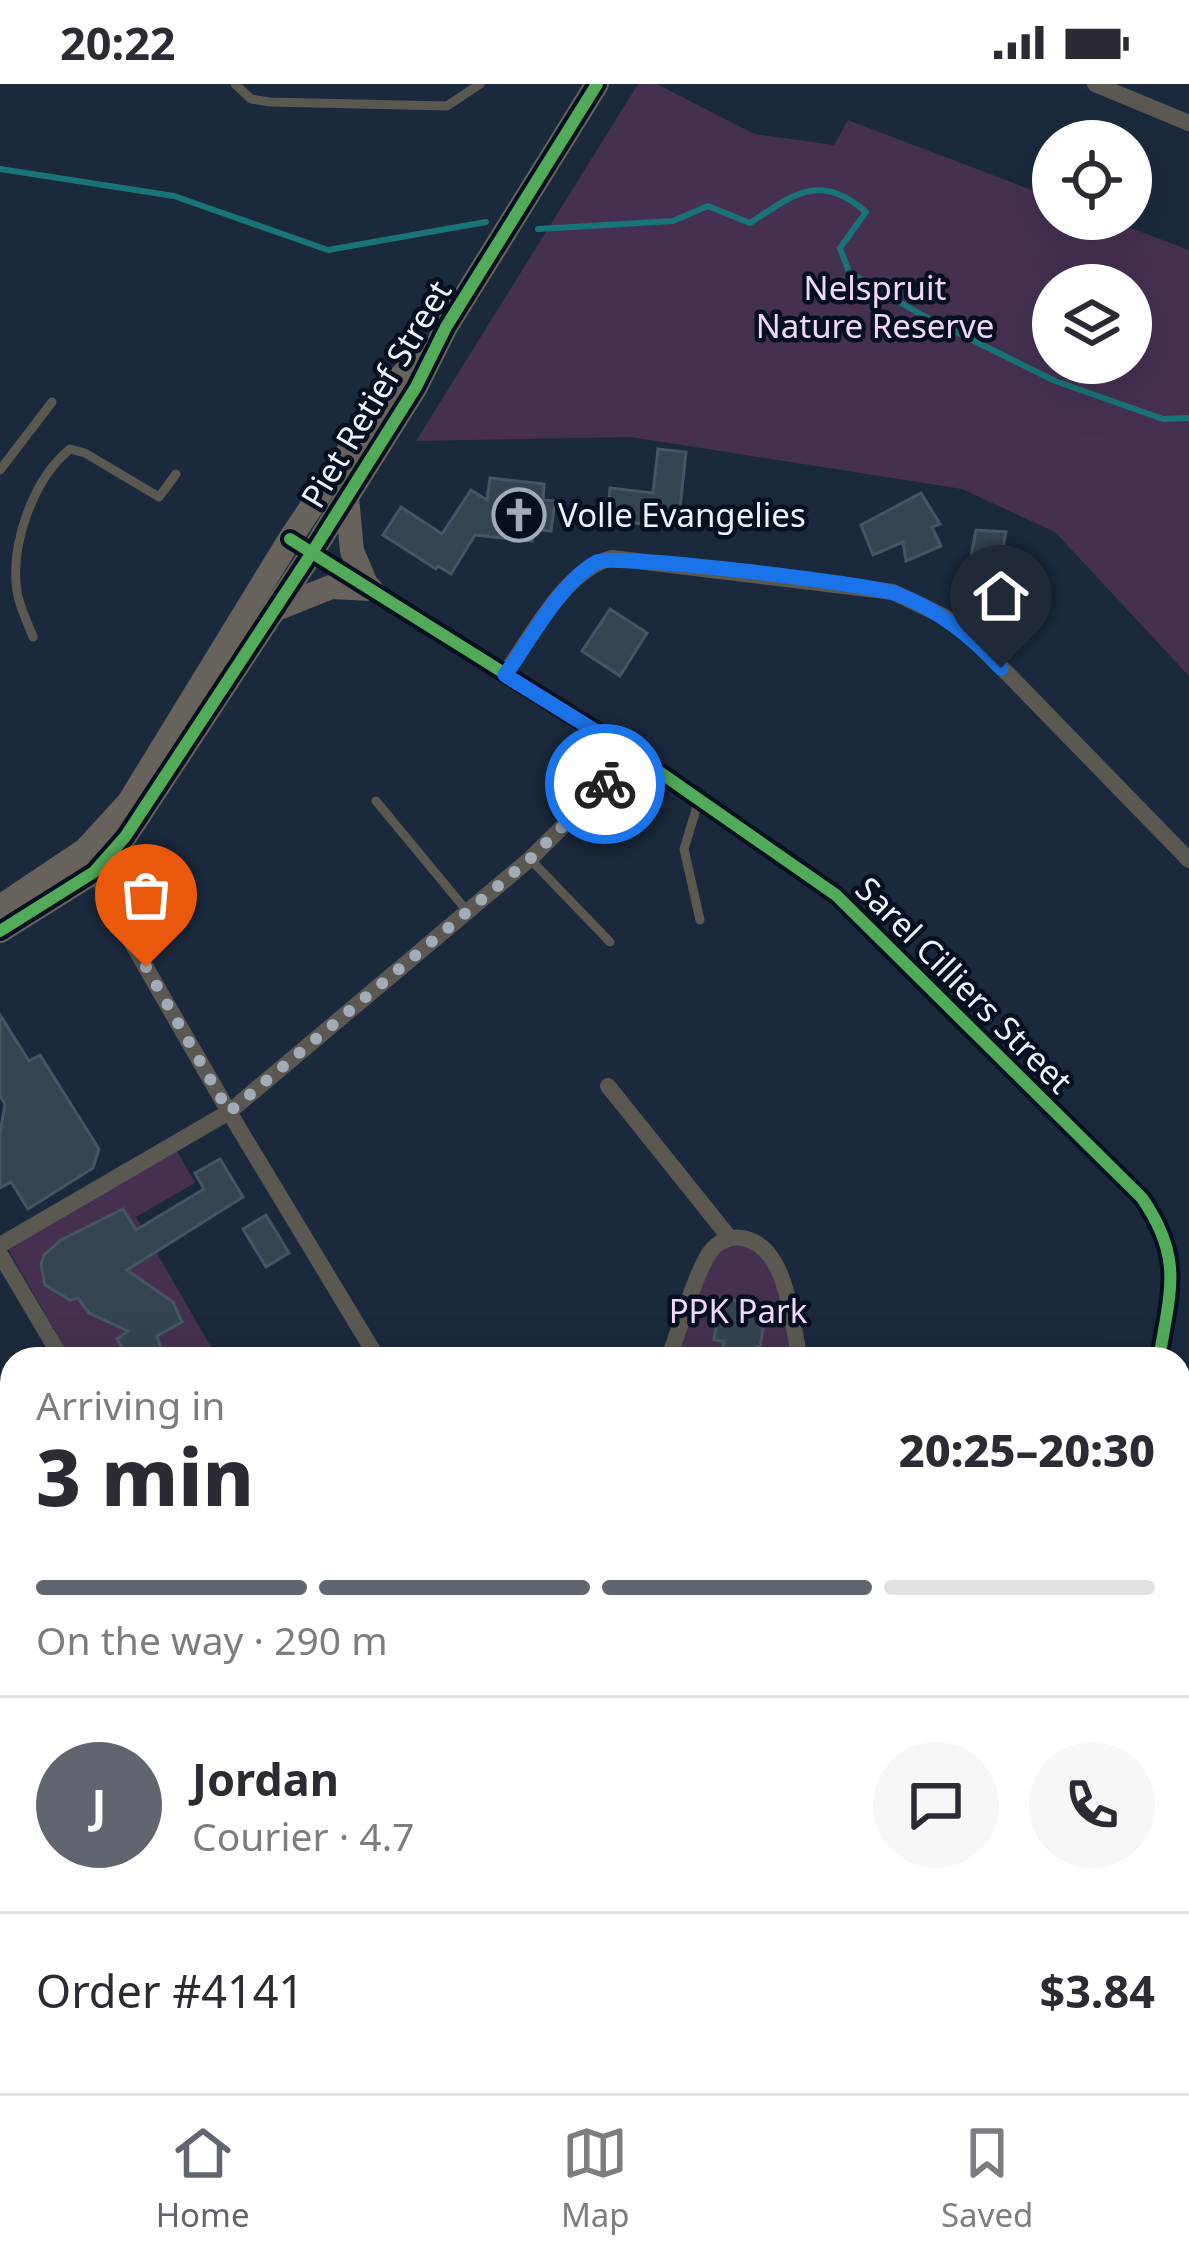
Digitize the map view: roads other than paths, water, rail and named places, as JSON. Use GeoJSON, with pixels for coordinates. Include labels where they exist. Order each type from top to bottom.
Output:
{"type":"FeatureCollection","features":[{"type":"Feature","properties":{"kind":"street","name":"Piet Retief Street"},"geometry":{"type":"LineString","coordinates":[[0,932],[90,861],[149,804],[416,387],[446,327],[597,84]]}},
{"type":"Feature","properties":{"kind":"street"},"geometry":{"type":"LineString","coordinates":[[1095,84],[1189,123]]}},
{"type":"Feature","properties":{"kind":"street","name":"Piet Retief Street"},"geometry":{"type":"LineString","coordinates":[[0,907],[90,861],[290,538],[392,386],[446,327]]}},
{"type":"Feature","properties":{"kind":"street"},"geometry":{"type":"LineString","coordinates":[[276,609],[331,587],[369,587],[352,551],[346,497]]}},
{"type":"Feature","properties":{"kind":"street","name":"Sarel Cilliers Street"},"geometry":{"type":"LineString","coordinates":[[290,538],[634,755],[836,895],[1108,1164],[1152,1214],[1181,1266],[1162,1347]]}},
{"type":"Feature","properties":{"kind":"street"},"geometry":{"type":"LineString","coordinates":[[505,675],[569,585],[599,561],[612,558],[893,592],[970,635],[1189,860]]}},
{"type":"Feature","properties":{"kind":"street"},"geometry":{"type":"LineString","coordinates":[[55,1347],[0,1249],[229,1112],[530,859],[634,755]]}},
{"type":"Feature","properties":{"kind":"street"},"geometry":{"type":"LineString","coordinates":[[90,861],[229,1112],[371,1347]]}},
{"type":"Feature","properties":{"kind":"street"},"geometry":{"type":"LineString","coordinates":[[608,1085],[729,1237]]}},
{"type":"Feature","properties":{"kind":"street"},"geometry":{"type":"LineString","coordinates":[[673,1347],[711,1250],[729,1237],[749,1239],[766,1248],[779,1270],[797,1347]]}},
{"type":"Feature","properties":{"kind":"lane"},"geometry":{"type":"LineString","coordinates":[[235,84],[251,99],[271,102],[447,106],[480,84]]}},
{"type":"Feature","properties":{"kind":"lane"},"geometry":{"type":"LineString","coordinates":[[0,470],[52,402]]}},
{"type":"Feature","properties":{"kind":"lane"},"geometry":{"type":"LineString","coordinates":[[33,637],[17,595],[15,560],[38,489],[70,449],[159,497],[176,474]]}},
{"type":"Feature","properties":{"kind":"lane"},"geometry":{"type":"LineString","coordinates":[[0,560],[15,560]]}},
{"type":"Feature","properties":{"kind":"lane"},"geometry":{"type":"LineString","coordinates":[[700,800],[684,849],[700,920]]}},
{"type":"Feature","properties":{"kind":"lane"},"geometry":{"type":"LineString","coordinates":[[376,801],[467,911]]}},
{"type":"Feature","properties":{"kind":"lane"},"geometry":{"type":"LineString","coordinates":[[530,859],[610,942]]}},
{"type":"Feature","properties":{"kind":"waterway"},"geometry":{"type":"LineString","coordinates":[[0,169],[174,196],[328,250],[486,222]]}},
{"type":"Feature","properties":{"kind":"waterway"},"geometry":{"type":"LineString","coordinates":[[538,229],[673,221],[708,206],[750,223],[793,196],[835,192],[866,212],[840,248],[849,272],[920,314],[1055,381],[1163,419],[1189,418]]}},
{"type":"Feature","properties":{"kind":"place","name":"Volle Evangelies"},"geometry":{"type":"Point","coordinates":[519,515]}},
{"type":"Feature","properties":{"kind":"park label","name":"Nelspruit Nature Reserve"},"geometry":{"type":"Point","coordinates":[875,307]}},
{"type":"Feature","properties":{"kind":"park label","name":"PPK Park"},"geometry":{"type":"Point","coordinates":[738,1311]}}]}
